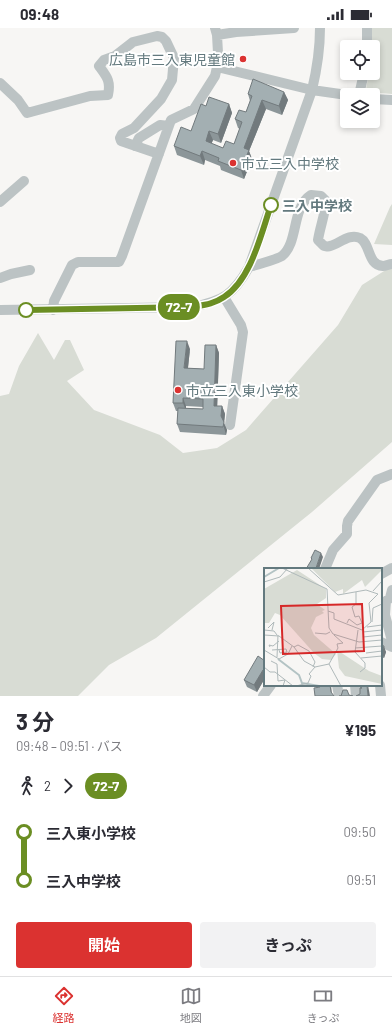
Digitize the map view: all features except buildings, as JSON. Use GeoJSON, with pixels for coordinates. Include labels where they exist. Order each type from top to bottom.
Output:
{"type":"FeatureCollection","features":[{"type":"Feature","properties":{"kind":"street"},"geometry":{"type":"LineString","coordinates":[[53,310],[54,301],[72,265],[78,262],[119,262],[171,120],[194,109],[215,76],[217,67],[216,32],[294,28]]}},
{"type":"Feature","properties":{"kind":"street"},"geometry":{"type":"LineString","coordinates":[[0,310],[192,307],[211,303],[224,297],[236,286],[249,267],[312,90],[320,48],[320,28]]}},
{"type":"Feature","properties":{"kind":"street"},"geometry":{"type":"LineString","coordinates":[[367,28],[367,40]]}},
{"type":"Feature","properties":{"kind":"street"},"geometry":{"type":"LineString","coordinates":[[0,83],[18,100],[27,113],[90,96],[108,95],[110,85],[107,77],[99,66],[104,60],[115,56],[133,42],[157,36],[162,37],[166,40],[174,58],[172,80],[161,99],[134,128],[122,134],[120,138],[121,141],[159,154]]}},
{"type":"Feature","properties":{"kind":"street"},"geometry":{"type":"LineString","coordinates":[[217,67],[312,90],[340,94]]}},
{"type":"Feature","properties":{"kind":"street"},"geometry":{"type":"LineString","coordinates":[[380,99],[392,100]]}},
{"type":"Feature","properties":{"kind":"street"},"geometry":{"type":"LineString","coordinates":[[135,146],[139,138],[160,125],[169,126]]}},
{"type":"Feature","properties":{"kind":"street"},"geometry":{"type":"LineString","coordinates":[[0,202],[24,181]]}},
{"type":"Feature","properties":{"kind":"street"},"geometry":{"type":"LineString","coordinates":[[249,267],[282,257],[288,247],[302,203],[311,195],[321,196],[326,201],[325,213],[320,227],[318,240],[324,246],[330,246],[350,237],[359,238],[365,243],[373,262],[383,266],[392,264]]}},
{"type":"Feature","properties":{"kind":"street"},"geometry":{"type":"LineString","coordinates":[[0,278],[30,270]]}},
{"type":"Feature","properties":{"kind":"street"},"geometry":{"type":"LineString","coordinates":[[224,297],[241,325],[243,332],[230,425]]}},
{"type":"Feature","properties":{"kind":"street"},"geometry":{"type":"LineString","coordinates":[[325,568],[333,550],[347,534],[348,521],[377,480],[392,474]]}},
{"type":"Feature","properties":{"kind":"street"},"geometry":{"type":"LineString","coordinates":[[382,573],[392,568]]}},
{"type":"Feature","properties":{"kind":"street"},"geometry":{"type":"LineString","coordinates":[[392,590],[390,598],[383,598],[385,615],[392,641]]}},
{"type":"Feature","properties":{"kind":"street"},"geometry":{"type":"LineString","coordinates":[[382,642],[392,647]]}},
{"type":"Feature","properties":{"kind":"street"},"geometry":{"type":"LineString","coordinates":[[263,696],[270,686]]}},
{"type":"Feature","properties":{"kind":"street"},"geometry":{"type":"LineString","coordinates":[[337,686],[339,696]]}},
{"type":"Feature","properties":{"kind":"street"},"geometry":{"type":"LineString","coordinates":[[355,686],[356,696]]}},
{"type":"Feature","properties":{"kind":"street"},"geometry":{"type":"LineString","coordinates":[[380,686],[381,696]]}},
{"type":"Feature","properties":{"kind":"shaded area"},"geometry":{"type":"Polygon","coordinates":[[[371,28],[392,28],[392,94],[380,93],[380,88],[366,88],[368,80],[380,80],[380,40],[371,40],[371,28]]]}},
{"type":"Feature","properties":{"kind":"shaded area"},"geometry":{"type":"Polygon","coordinates":[[[392,204],[392,245],[374,244],[390,207],[392,204]]]}},
{"type":"Feature","properties":{"kind":"shaded area"},"geometry":{"type":"Polygon","coordinates":[[[392,266],[392,442],[312,512],[156,638],[109,665],[78,696],[0,696],[0,396],[9,394],[19,366],[38,333],[54,360],[65,340],[70,340],[84,370],[67,381],[94,410],[160,435],[183,453],[217,448],[246,430],[338,325],[362,285],[392,266]]]}},
{"type":"Feature","properties":{"kind":"bus line","name":"72-7"},"geometry":{"type":"LineString","coordinates":[[26,310],[192,307],[211,303],[224,297],[242,279],[249,267],[271,205]]}},
{"type":"Feature","properties":{"kind":"place","name":"広島市三入東児童館"},"geometry":{"type":"Point","coordinates":[243,59]}},
{"type":"Feature","properties":{"kind":"place","name":"市立三入中学校"},"geometry":{"type":"Point","coordinates":[233,163]}},
{"type":"Feature","properties":{"kind":"place","name":"三入中学校"},"geometry":{"type":"Point","coordinates":[271,205]}},
{"type":"Feature","properties":{"kind":"place","name":"市立三入東小学校"},"geometry":{"type":"Point","coordinates":[178,390]}}]}
